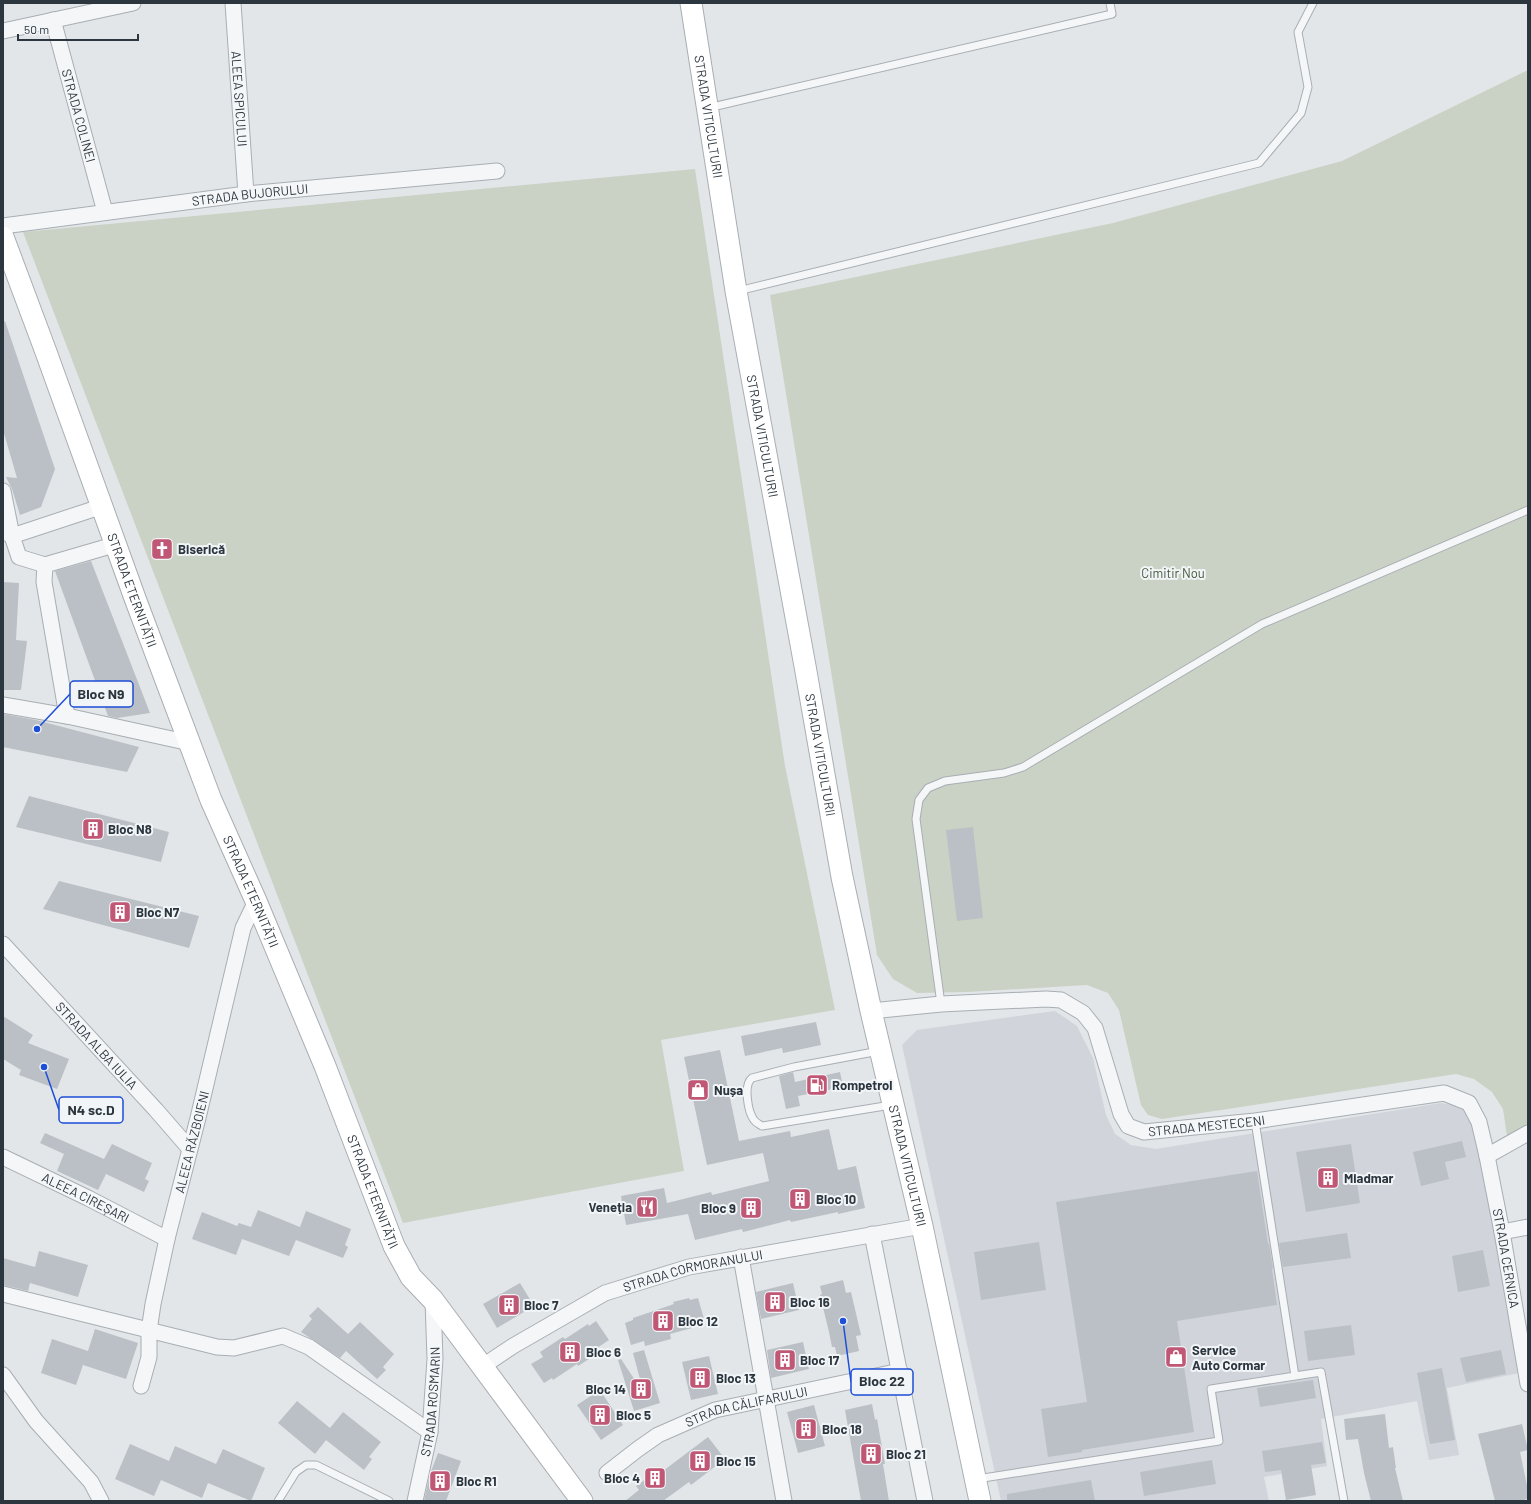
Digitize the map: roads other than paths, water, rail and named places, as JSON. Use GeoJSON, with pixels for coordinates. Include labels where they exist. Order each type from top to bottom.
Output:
{"type":"FeatureCollection","features":[{"type":"Feature","properties":{"kind":"main road","name":"STRADA VITICULTURII"},"geometry":{"type":"LineString","coordinates":[[691,3],[736,291],[842,877],[871,1011],[922,1226],[980,1501]]}},
{"type":"Feature","properties":{"kind":"main road","name":"STRADA ETERNITĂȚII"},"geometry":{"type":"LineString","coordinates":[[3,237],[117,544],[136,601],[212,800],[325,1066],[394,1246],[411,1277],[433,1300],[582,1501]]}},
{"type":"Feature","properties":{"kind":"street"},"geometry":{"type":"LineString","coordinates":[[3,31],[100,7],[133,3]]}},
{"type":"Feature","properties":{"kind":"street","name":"ALEEA SPICULUI"},"geometry":{"type":"LineString","coordinates":[[233,3],[246,194]]}},
{"type":"Feature","properties":{"kind":"street","name":"STRADA COLINEI"},"geometry":{"type":"LineString","coordinates":[[52,20],[105,212]]}},
{"type":"Feature","properties":{"kind":"street","name":"STRADA BUJORULUI"},"geometry":{"type":"LineString","coordinates":[[3,226],[246,194],[497,171]]}},
{"type":"Feature","properties":{"kind":"street"},"geometry":{"type":"LineString","coordinates":[[3,491],[8,534],[20,557],[44,565],[117,544]]}},
{"type":"Feature","properties":{"kind":"street"},"geometry":{"type":"LineString","coordinates":[[8,534],[103,506]]}},
{"type":"Feature","properties":{"kind":"street"},"geometry":{"type":"LineString","coordinates":[[44,565],[44,582],[67,716]]}},
{"type":"Feature","properties":{"kind":"street"},"geometry":{"type":"LineString","coordinates":[[3,705],[67,716],[190,743]]}},
{"type":"Feature","properties":{"kind":"street","name":"ALEEA RĂZBOIENI"},"geometry":{"type":"LineString","coordinates":[[141,1386],[149,1356],[149,1331],[153,1304],[167,1239],[211,1068],[244,928],[256,901]]}},
{"type":"Feature","properties":{"kind":"street","name":"STRADA ALBA IULIA"},"geometry":{"type":"LineString","coordinates":[[3,944],[190,1148]]}},
{"type":"Feature","properties":{"kind":"street","name":"STRADA MESTECENI"},"geometry":{"type":"LineString","coordinates":[[871,1011],[941,1004],[1046,999],[1061,1000],[1083,1013],[1095,1028],[1121,1114],[1128,1126],[1144,1132],[1255,1121],[1444,1093],[1469,1103],[1479,1122],[1487,1156]]}},
{"type":"Feature","properties":{"kind":"street"},"geometry":{"type":"LineString","coordinates":[[1487,1156],[1528,1132]]}},
{"type":"Feature","properties":{"kind":"street","name":"STRADA CERNICA"},"geometry":{"type":"LineString","coordinates":[[1487,1156],[1502,1232],[1528,1384]]}},
{"type":"Feature","properties":{"kind":"street","name":"ALEEA CIREȘARI"},"geometry":{"type":"LineString","coordinates":[[3,1157],[88,1198],[167,1239]]}},
{"type":"Feature","properties":{"kind":"street","name":"STRADA CORMORANULUI"},"geometry":{"type":"LineString","coordinates":[[483,1366],[519,1342],[604,1293],[688,1267],[922,1226]]}},
{"type":"Feature","properties":{"kind":"street"},"geometry":{"type":"LineString","coordinates":[[1502,1232],[1528,1227]]}},
{"type":"Feature","properties":{"kind":"street"},"geometry":{"type":"LineString","coordinates":[[872,1234],[925,1501]]}},
{"type":"Feature","properties":{"kind":"street"},"geometry":{"type":"LineString","coordinates":[[742,1257],[784,1501]]}},
{"type":"Feature","properties":{"kind":"street"},"geometry":{"type":"LineString","coordinates":[[3,1294],[217,1347],[234,1348],[282,1336],[309,1347],[430,1432]]}},
{"type":"Feature","properties":{"kind":"street","name":"STRADA ROSMARIN"},"geometry":{"type":"LineString","coordinates":[[415,1501],[430,1432],[435,1358],[433,1300]]}},
{"type":"Feature","properties":{"kind":"street","name":"STRADA CĂLIFARULUI"},"geometry":{"type":"LineString","coordinates":[[607,1473],[658,1435],[715,1410],[900,1371]]}},
{"type":"Feature","properties":{"kind":"street"},"geometry":{"type":"LineString","coordinates":[[6,1382],[36,1421],[90,1482],[102,1501]]}},
{"type":"Feature","properties":{"kind":"lane"},"geometry":{"type":"LineString","coordinates":[[707,108],[1112,14],[1110,3]]}},
{"type":"Feature","properties":{"kind":"lane"},"geometry":{"type":"LineString","coordinates":[[736,291],[1259,162],[1301,114],[1308,87],[1298,32],[1313,3]]}},
{"type":"Feature","properties":{"kind":"lane"},"geometry":{"type":"LineString","coordinates":[[941,1004],[916,819],[919,800],[928,788],[946,781],[1004,773],[1023,767],[1262,624],[1528,510]]}},
{"type":"Feature","properties":{"kind":"lane"},"geometry":{"type":"LineString","coordinates":[[881,1051],[794,1067],[752,1078],[749,1080],[746,1090],[748,1106],[755,1122],[762,1126],[893,1104]]}},
{"type":"Feature","properties":{"kind":"lane"},"geometry":{"type":"LineString","coordinates":[[1255,1121],[1295,1376]]}},
{"type":"Feature","properties":{"kind":"lane"},"geometry":{"type":"LineString","coordinates":[[975,1479],[1219,1441],[1211,1389],[1321,1372],[1344,1501]]}},
{"type":"Feature","properties":{"kind":"lane"},"geometry":{"type":"LineString","coordinates":[[278,1501],[296,1472],[306,1465],[316,1465],[389,1501]]}},
{"type":"Feature","properties":{"kind":"place","name":"Biserică"},"geometry":{"type":"Point","coordinates":[162,549]}},
{"type":"Feature","properties":{"kind":"place","name":"Bloc N9"},"geometry":{"type":"Point","coordinates":[37,729]}},
{"type":"Feature","properties":{"kind":"place","name":"Bloc N8"},"geometry":{"type":"Point","coordinates":[93,829]}},
{"type":"Feature","properties":{"kind":"place","name":"Bloc N7"},"geometry":{"type":"Point","coordinates":[120,912]}},
{"type":"Feature","properties":{"kind":"place","name":"N4 sc.D"},"geometry":{"type":"Point","coordinates":[44,1067]}},
{"type":"Feature","properties":{"kind":"place","name":"Rompetrol"},"geometry":{"type":"Point","coordinates":[817,1085]}},
{"type":"Feature","properties":{"kind":"place","name":"Nușa"},"geometry":{"type":"Point","coordinates":[698,1090]}},
{"type":"Feature","properties":{"kind":"place","name":"Miadmar"},"geometry":{"type":"Point","coordinates":[1328,1178]}},
{"type":"Feature","properties":{"kind":"place","name":"Bloc 10"},"geometry":{"type":"Point","coordinates":[800,1199]}},
{"type":"Feature","properties":{"kind":"place","name":"Veneția"},"geometry":{"type":"Point","coordinates":[647,1207]}},
{"type":"Feature","properties":{"kind":"place","name":"Bloc 9"},"geometry":{"type":"Point","coordinates":[751,1208]}},
{"type":"Feature","properties":{"kind":"place","name":"Bloc 16"},"geometry":{"type":"Point","coordinates":[775,1302]}},
{"type":"Feature","properties":{"kind":"place","name":"Bloc 7"},"geometry":{"type":"Point","coordinates":[509,1305]}},
{"type":"Feature","properties":{"kind":"place","name":"Bloc 12"},"geometry":{"type":"Point","coordinates":[663,1321]}},
{"type":"Feature","properties":{"kind":"place","name":"Bloc 22"},"geometry":{"type":"Point","coordinates":[843,1321]}},
{"type":"Feature","properties":{"kind":"place","name":"Bloc 6"},"geometry":{"type":"Point","coordinates":[570,1352]}},
{"type":"Feature","properties":{"kind":"place","name":"Service Auto Cormar"},"geometry":{"type":"Point","coordinates":[1176,1357]}},
{"type":"Feature","properties":{"kind":"place","name":"Bloc 17"},"geometry":{"type":"Point","coordinates":[785,1360]}},
{"type":"Feature","properties":{"kind":"place","name":"Bloc 13"},"geometry":{"type":"Point","coordinates":[700,1378]}},
{"type":"Feature","properties":{"kind":"place","name":"Bloc 14"},"geometry":{"type":"Point","coordinates":[641,1389]}},
{"type":"Feature","properties":{"kind":"place","name":"Bloc 5"},"geometry":{"type":"Point","coordinates":[600,1415]}},
{"type":"Feature","properties":{"kind":"place","name":"Bloc 18"},"geometry":{"type":"Point","coordinates":[806,1429]}},
{"type":"Feature","properties":{"kind":"place","name":"Bloc 21"},"geometry":{"type":"Point","coordinates":[871,1454]}},
{"type":"Feature","properties":{"kind":"place","name":"Bloc 15"},"geometry":{"type":"Point","coordinates":[700,1461]}},
{"type":"Feature","properties":{"kind":"place","name":"Bloc 4"},"geometry":{"type":"Point","coordinates":[655,1478]}},
{"type":"Feature","properties":{"kind":"place","name":"Bloc R1"},"geometry":{"type":"Point","coordinates":[440,1481]}},
{"type":"Feature","properties":{"kind":"park label","name":"Cimitir Nou"},"geometry":{"type":"Point","coordinates":[1173,573]}}]}
